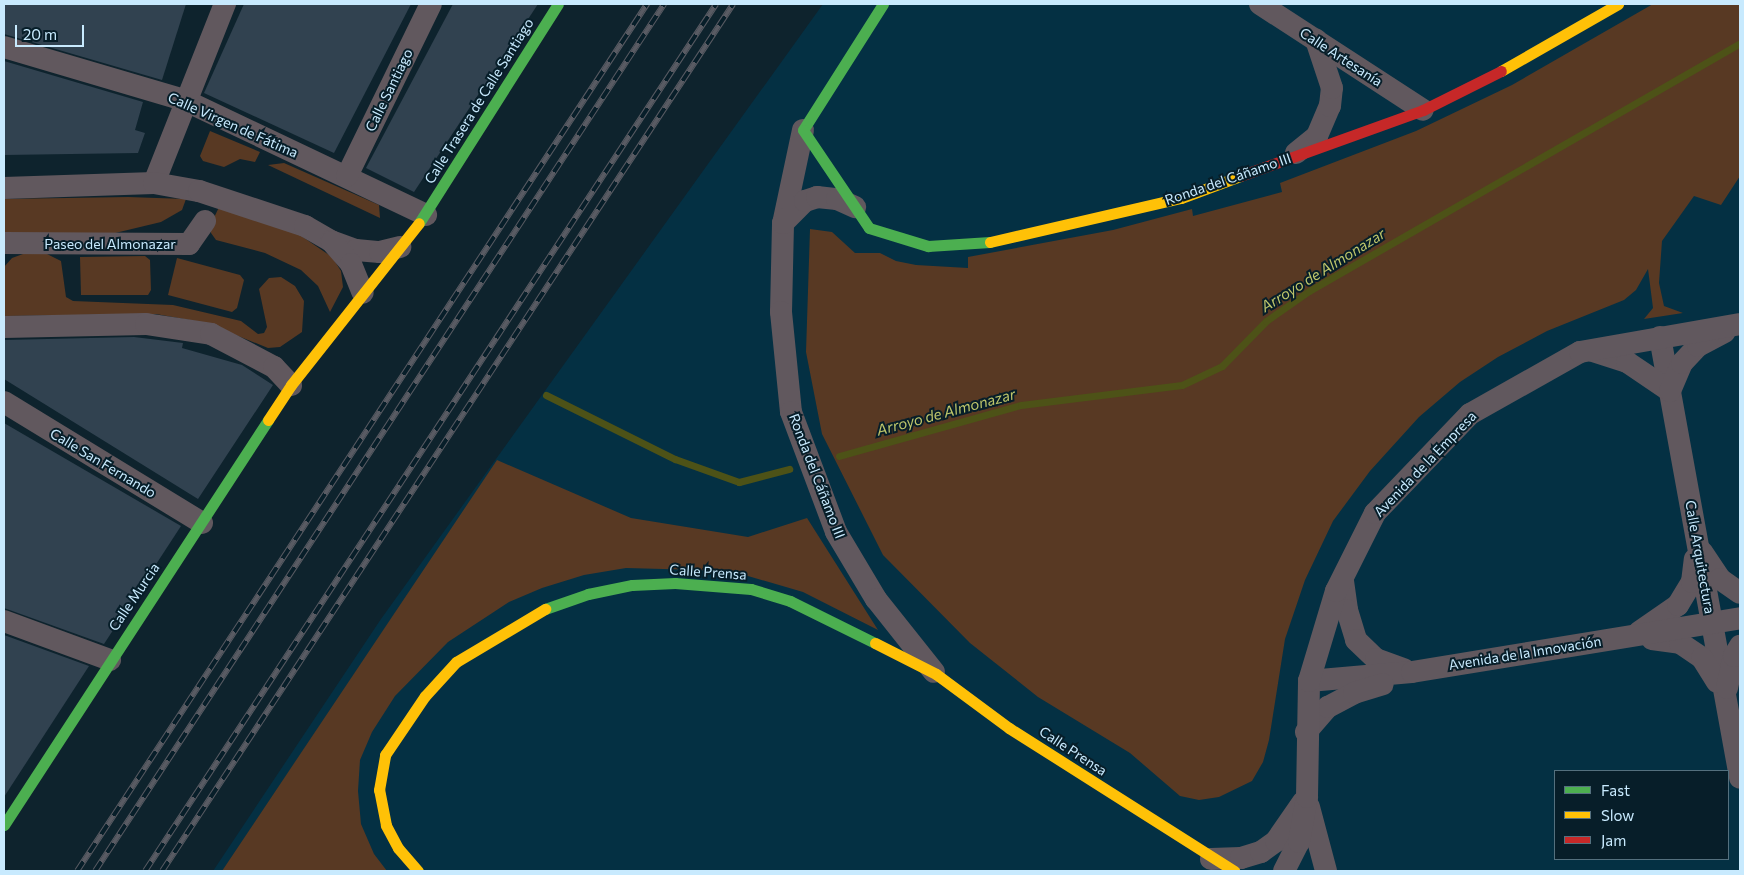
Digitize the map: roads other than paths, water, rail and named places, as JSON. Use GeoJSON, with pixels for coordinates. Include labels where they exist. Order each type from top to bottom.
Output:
{"type":"FeatureCollection","features":[{"type":"Feature","properties":{"kind":"street"},"geometry":{"type":"LineString","coordinates":[[154,183],[184,100],[225,4]]}},
{"type":"Feature","properties":{"kind":"street","name":"Calle Santiago"},"geometry":{"type":"LineString","coordinates":[[347,176],[431,4]]}},
{"type":"Feature","properties":{"kind":"street","name":"Calle Trasera de Calle Santiago"},"geometry":{"type":"LineString","coordinates":[[364,293],[426,215],[558,4]]}},
{"type":"Feature","properties":{"kind":"street","name":"Ronda del Cáñamo III"},"geometry":{"type":"LineString","coordinates":[[883,4],[803,130],[782,224],[781,312],[791,412],[836,532],[876,599],[936,674]]}},
{"type":"Feature","properties":{"kind":"street","name":"Calle Artesanía"},"geometry":{"type":"LineString","coordinates":[[1260,4],[1423,110]]}},
{"type":"Feature","properties":{"kind":"street","name":"Ronda del Cáñamo III"},"geometry":{"type":"LineString","coordinates":[[803,130],[869,228],[928,246],[986,242],[1182,198],[1423,110],[1526,58],[1618,4]]}},
{"type":"Feature","properties":{"kind":"street"},"geometry":{"type":"LineString","coordinates":[[1286,160],[1317,136],[1330,106],[1332,88],[1316,40]]}},
{"type":"Feature","properties":{"kind":"street","name":"Calle Virgen de Fátima"},"geometry":{"type":"LineString","coordinates":[[4,47],[184,100],[426,215]]}},
{"type":"Feature","properties":{"kind":"street"},"geometry":{"type":"LineString","coordinates":[[4,188],[154,183],[199,191],[279,217],[305,226],[331,242],[356,250],[380,252],[400,247]]}},
{"type":"Feature","properties":{"kind":"street"},"geometry":{"type":"LineString","coordinates":[[782,224],[805,201],[817,197],[837,198],[855,207]]}},
{"type":"Feature","properties":{"kind":"street","name":"Paseo del Almonazar"},"geometry":{"type":"LineString","coordinates":[[4,243],[189,244],[205,221]]}},
{"type":"Feature","properties":{"kind":"street"},"geometry":{"type":"LineString","coordinates":[[331,242],[351,264],[364,293]]}},
{"type":"Feature","properties":{"kind":"street","name":"Calle Murcia"},"geometry":{"type":"LineString","coordinates":[[4,825],[10,802],[110,660],[202,523],[291,385],[364,293]]}},
{"type":"Feature","properties":{"kind":"street"},"geometry":{"type":"LineString","coordinates":[[4,327],[146,324],[211,334],[274,367],[291,385]]}},
{"type":"Feature","properties":{"kind":"street"},"geometry":{"type":"LineString","coordinates":[[1591,350],[1627,362],[1670,390],[1682,362],[1698,346],[1739,324]]}},
{"type":"Feature","properties":{"kind":"street","name":"Avenida de la Empresa"},"geometry":{"type":"LineString","coordinates":[[1284,871],[1299,842],[1307,797],[1306,732],[1309,682],[1343,577],[1375,514],[1470,414],[1580,352],[1739,324]]}},
{"type":"Feature","properties":{"kind":"street"},"geometry":{"type":"LineString","coordinates":[[274,367],[305,354],[332,334]]}},
{"type":"Feature","properties":{"kind":"street","name":"Calle Arquitectura"},"geometry":{"type":"LineString","coordinates":[[1660,337],[1740,778]]}},
{"type":"Feature","properties":{"kind":"street","name":"Calle San Fernando"},"geometry":{"type":"LineString","coordinates":[[4,402],[202,523]]}},
{"type":"Feature","properties":{"kind":"street"},"geometry":{"type":"LineString","coordinates":[[1697,545],[1720,579],[1740,593]]}},
{"type":"Feature","properties":{"kind":"street"},"geometry":{"type":"LineString","coordinates":[[1634,636],[1678,605],[1692,582],[1697,545]]}},
{"type":"Feature","properties":{"kind":"street"},"geometry":{"type":"LineString","coordinates":[[1343,577],[1347,610],[1356,640],[1376,659],[1412,672]]}},
{"type":"Feature","properties":{"kind":"street","name":"Calle Prensa"},"geometry":{"type":"LineString","coordinates":[[418,871],[398,848],[386,825],[379,790],[385,755],[425,696],[456,662],[547,608],[588,594],[632,585],[675,582],[751,589],[790,601],[936,674],[1008,728],[1211,859],[1234,871]]}},
{"type":"Feature","properties":{"kind":"street","name":"Avenida de la Innovación"},"geometry":{"type":"LineString","coordinates":[[1309,682],[1412,672],[1740,618]]}},
{"type":"Feature","properties":{"kind":"street"},"geometry":{"type":"LineString","coordinates":[[4,621],[110,660]]}},
{"type":"Feature","properties":{"kind":"street"},"geometry":{"type":"LineString","coordinates":[[1634,636],[1680,643],[1702,658],[1725,696]]}},
{"type":"Feature","properties":{"kind":"street"},"geometry":{"type":"LineString","coordinates":[[1725,696],[1734,656],[1740,646]]}},
{"type":"Feature","properties":{"kind":"street"},"geometry":{"type":"LineString","coordinates":[[1306,732],[1328,707],[1354,693],[1412,672]]}},
{"type":"Feature","properties":{"kind":"street"},"geometry":{"type":"LineString","coordinates":[[1211,859],[1241,858],[1261,852],[1276,841],[1307,797]]}},
{"type":"Feature","properties":{"kind":"street"},"geometry":{"type":"LineString","coordinates":[[1307,797],[1326,871]]}},
{"type":"Feature","properties":{"kind":"waterway","name":"Arroyo de Almonazar"},"geometry":{"type":"LineString","coordinates":[[839,456],[1021,405],[1182,385],[1222,366],[1266,321],[1309,291],[1740,43]]}},
{"type":"Feature","properties":{"kind":"waterway","name":"Arroyo de Almonazar"},"geometry":{"type":"LineString","coordinates":[[546,395],[675,459],[739,482],[789,469]]}},
{"type":"Feature","properties":{"kind":"railway"},"geometry":{"type":"LineString","coordinates":[[77,871],[647,4]]}},
{"type":"Feature","properties":{"kind":"railway"},"geometry":{"type":"LineString","coordinates":[[95,871],[664,4]]}},
{"type":"Feature","properties":{"kind":"railway"},"geometry":{"type":"LineString","coordinates":[[145,871],[716,4]]}},
{"type":"Feature","properties":{"kind":"railway"},"geometry":{"type":"LineString","coordinates":[[162,871],[733,4]]}}]}
